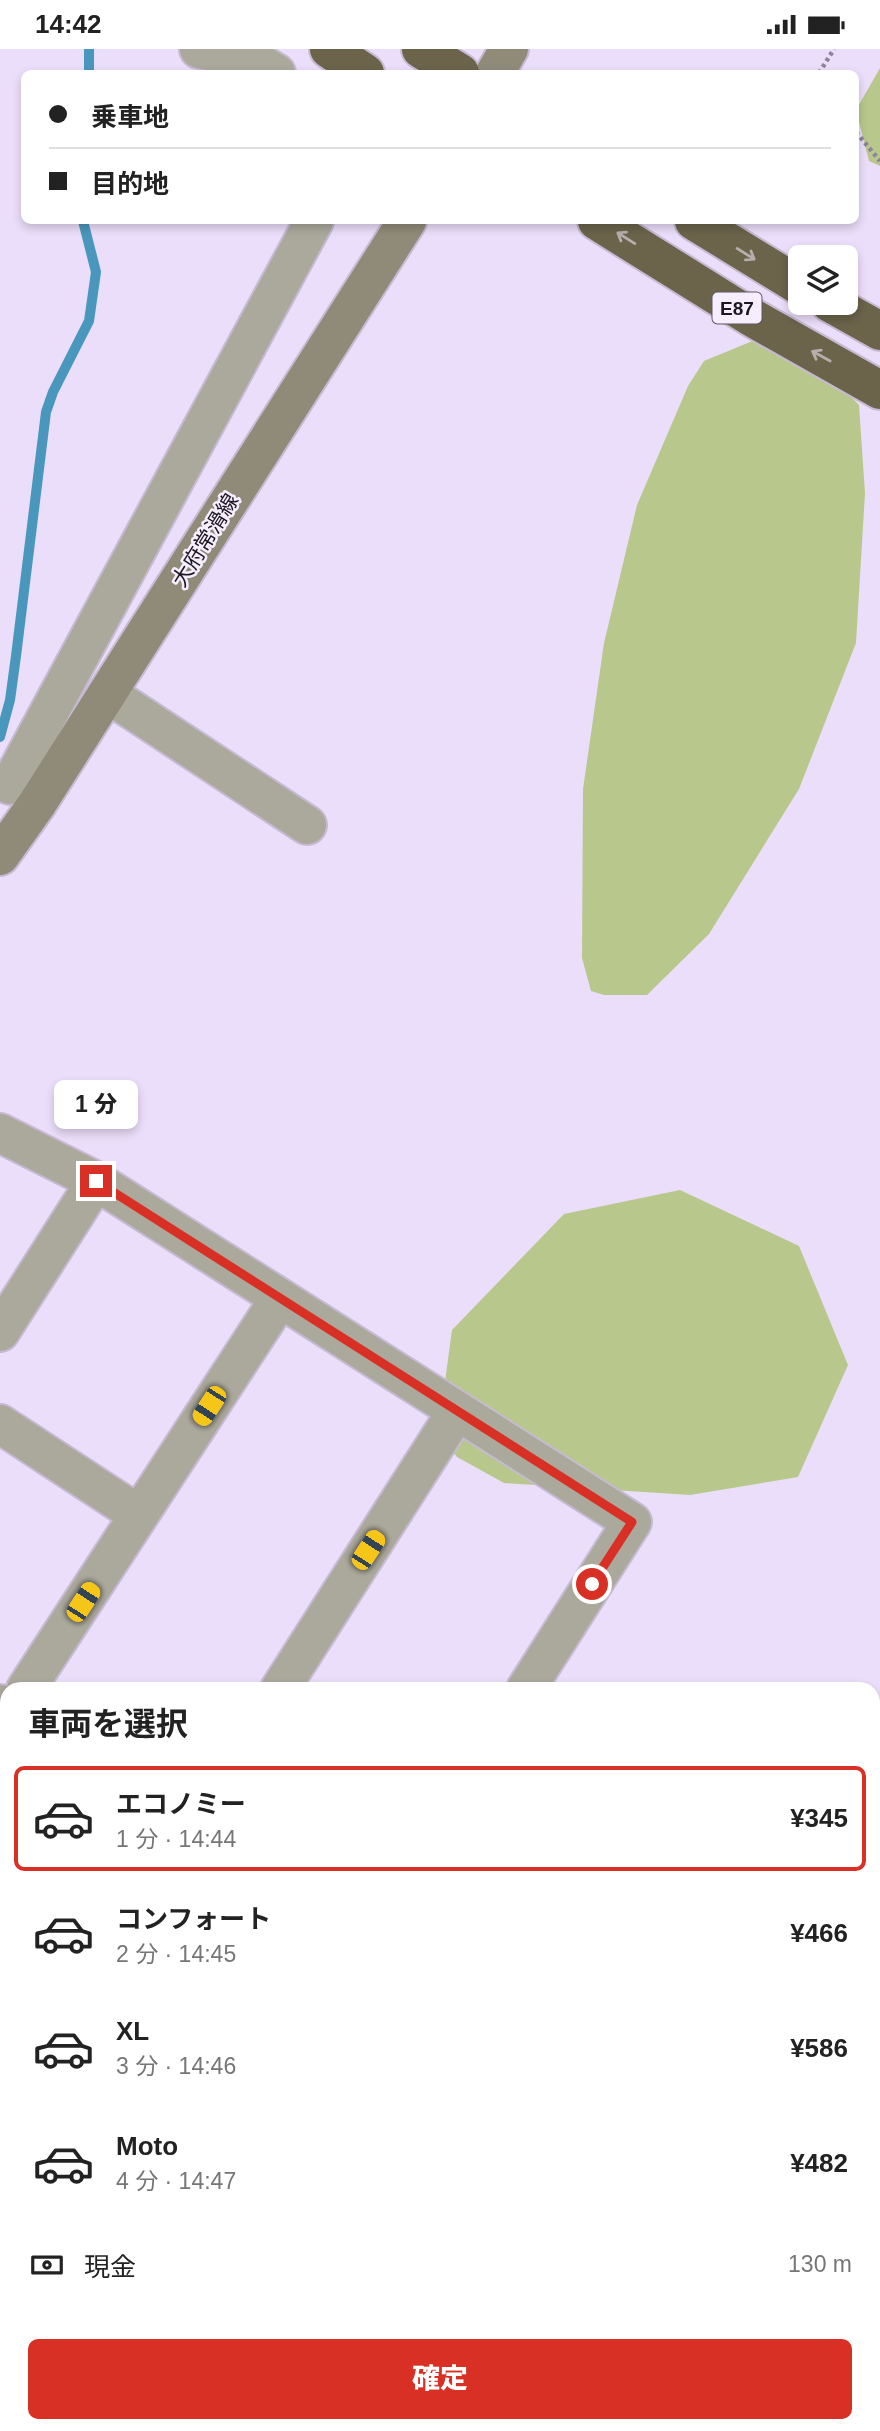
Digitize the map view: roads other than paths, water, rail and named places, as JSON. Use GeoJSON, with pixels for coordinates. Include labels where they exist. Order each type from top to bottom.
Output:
{"type":"FeatureCollection","features":[{"type":"Feature","properties":{"kind":"highway"},"geometry":{"type":"LineString","coordinates":[[329,49],[360,70]]}},
{"type":"Feature","properties":{"kind":"highway"},"geometry":{"type":"LineString","coordinates":[[421,49],[455,70]]}},
{"type":"Feature","properties":{"kind":"highway","name":"E87"},"geometry":{"type":"LineString","coordinates":[[602,224],[751,317],[880,390]]}},
{"type":"Feature","properties":{"kind":"highway","name":"E87"},"geometry":{"type":"LineString","coordinates":[[699,224],[788,279]]}},
{"type":"Feature","properties":{"kind":"highway"},"geometry":{"type":"LineString","coordinates":[[851,315],[880,331]]}},
{"type":"Feature","properties":{"kind":"main road"},"geometry":{"type":"LineString","coordinates":[[497,70],[509,49]]}},
{"type":"Feature","properties":{"kind":"main road","name":"大府常滑線"},"geometry":{"type":"LineString","coordinates":[[0,856],[16,789],[108,694],[405,224]]}},
{"type":"Feature","properties":{"kind":"street"},"geometry":{"type":"LineString","coordinates":[[199,49],[254,60],[271,70]]}},
{"type":"Feature","properties":{"kind":"street"},"geometry":{"type":"LineString","coordinates":[[16,789],[312,224]]}},
{"type":"Feature","properties":{"kind":"street"},"geometry":{"type":"LineString","coordinates":[[108,694],[307,825]]}},
{"type":"Feature","properties":{"kind":"street"},"geometry":{"type":"LineString","coordinates":[[0,1133],[96,1181],[632,1522],[530,1682]]}},
{"type":"Feature","properties":{"kind":"street"},"geometry":{"type":"LineString","coordinates":[[0,1332],[96,1181]]}},
{"type":"Feature","properties":{"kind":"street"},"geometry":{"type":"LineString","coordinates":[[31,1682],[279,1298]]}},
{"type":"Feature","properties":{"kind":"street"},"geometry":{"type":"LineString","coordinates":[[284,1682],[457,1411]]}},
{"type":"Feature","properties":{"kind":"street"},"geometry":{"type":"LineString","coordinates":[[0,1425],[139,1515]]}},
{"type":"Feature","properties":{"kind":"waterway"},"geometry":{"type":"LineString","coordinates":[[89,49],[89,70]]}},
{"type":"Feature","properties":{"kind":"waterway"},"geometry":{"type":"LineString","coordinates":[[0,737],[10,700],[46,412],[53,392],[89,321],[96,272],[84,224]]}}]}
